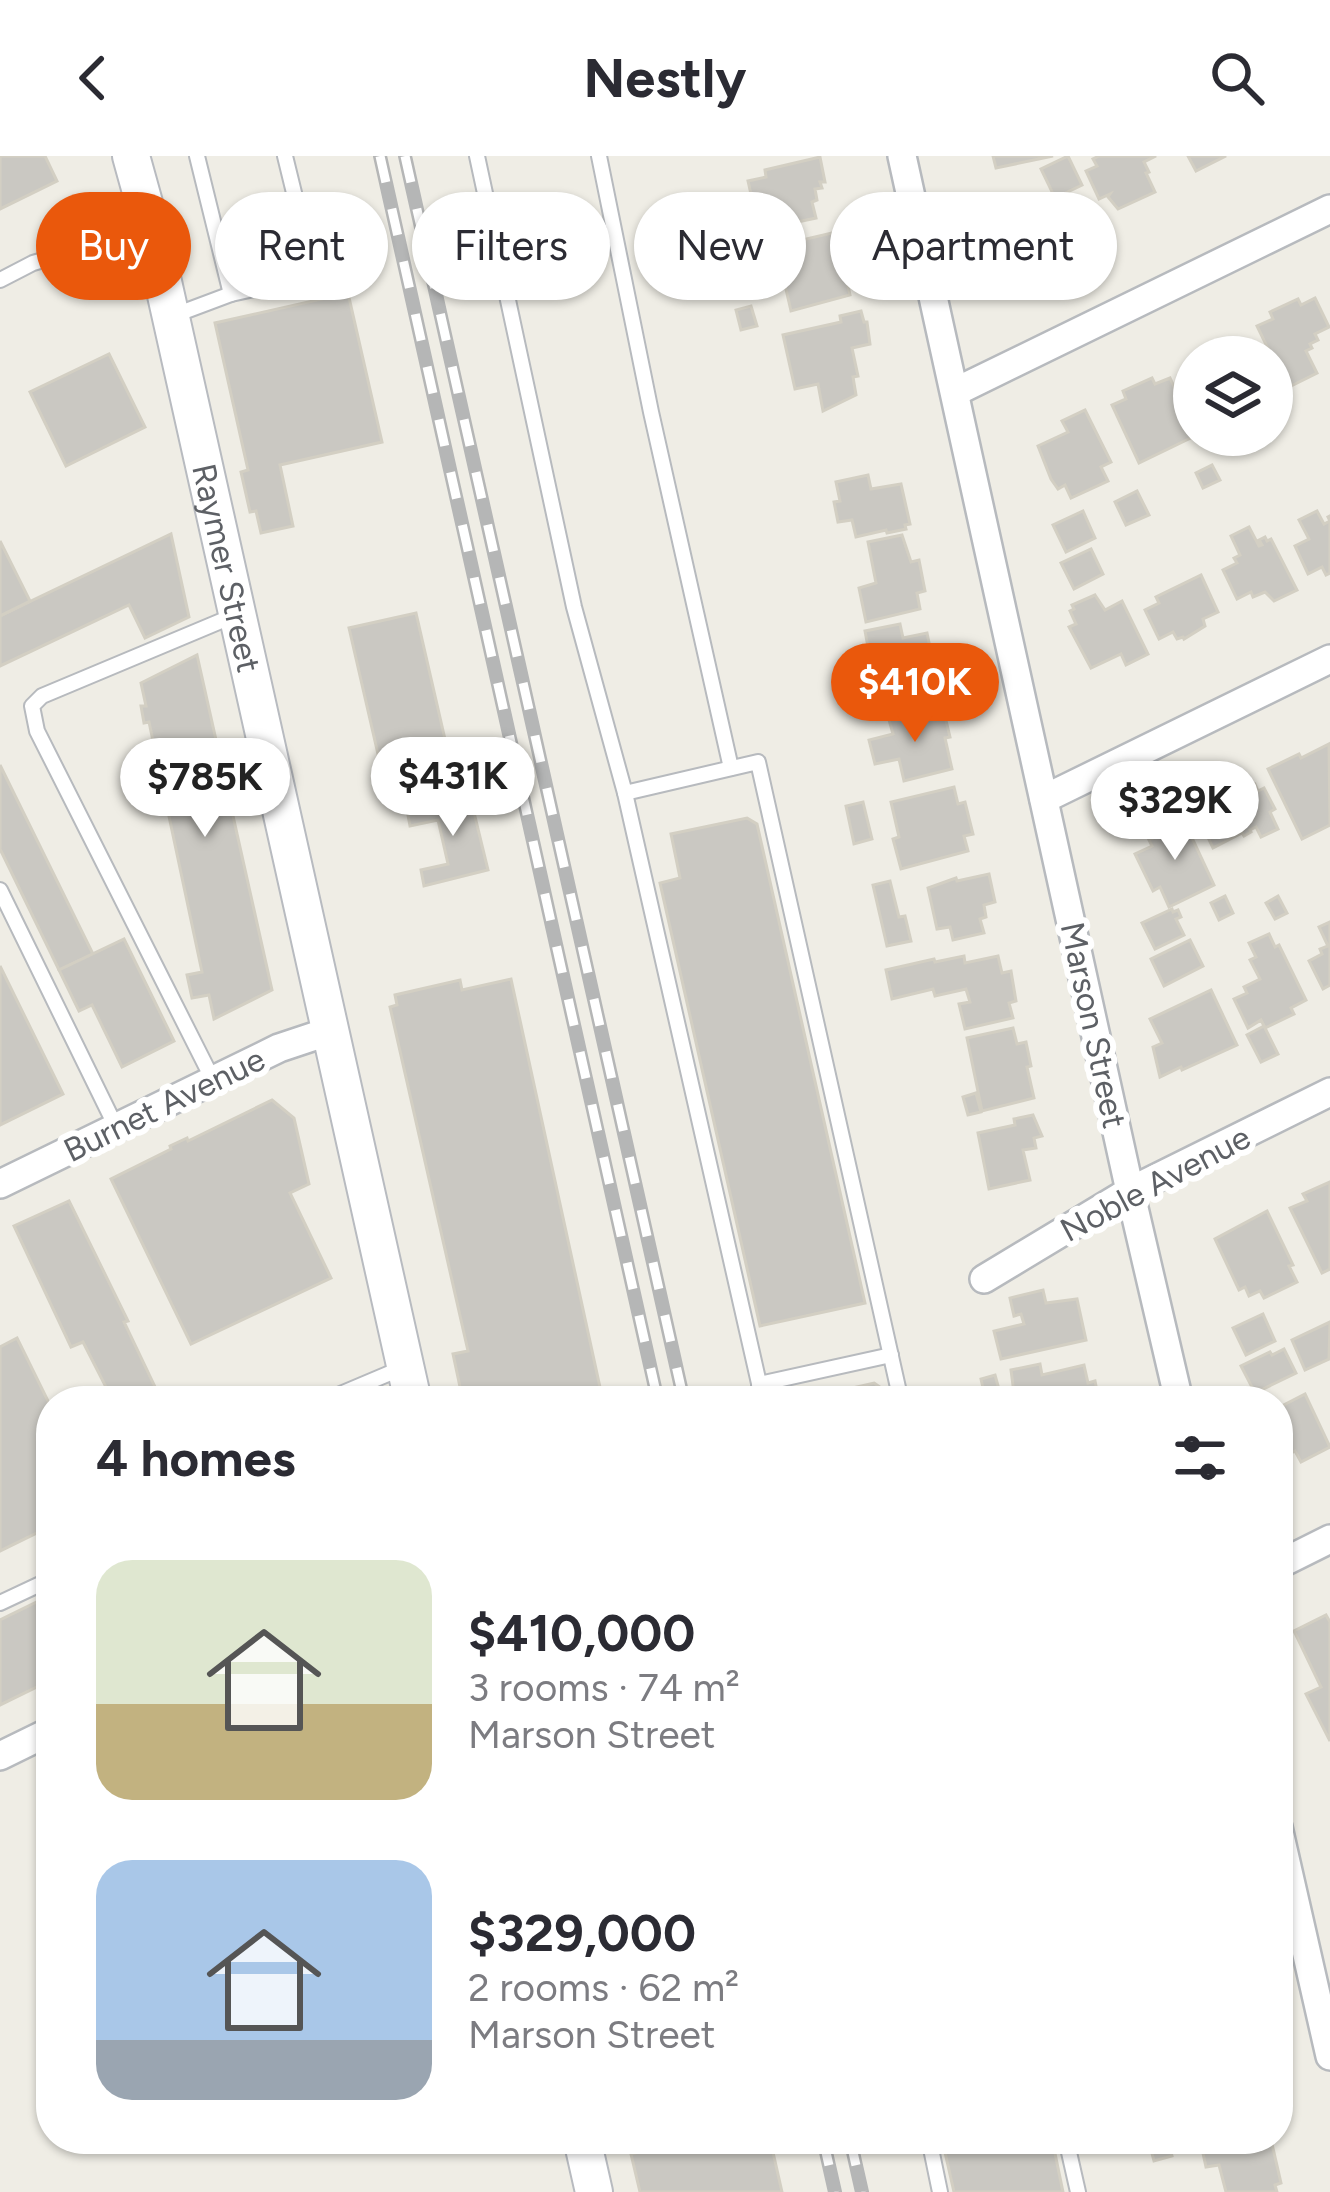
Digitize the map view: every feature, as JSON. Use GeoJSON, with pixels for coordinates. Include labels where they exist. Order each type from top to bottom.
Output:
{"type":"FeatureCollection","features":[{"type":"Feature","properties":{"kind":"street","name":"Raymer Street"},"geometry":{"type":"LineString","coordinates":[[131,156],[141,192]]}},
{"type":"Feature","properties":{"kind":"street","name":"Marson Street"},"geometry":{"type":"LineString","coordinates":[[902,156],[1176,1386]]}},
{"type":"Feature","properties":{"kind":"street"},"geometry":{"type":"LineString","coordinates":[[955,392],[1330,209]]}},
{"type":"Feature","properties":{"kind":"street","name":"Raymer Street"},"geometry":{"type":"LineString","coordinates":[[167,300],[410,1384]]}},
{"type":"Feature","properties":{"kind":"street"},"geometry":{"type":"LineString","coordinates":[[1044,799],[1330,659]]}},
{"type":"Feature","properties":{"kind":"street","name":"Burnet Avenue"},"geometry":{"type":"LineString","coordinates":[[0,1184],[279,1048],[330,1031]]}},
{"type":"Feature","properties":{"kind":"street","name":"Noble Avenue"},"geometry":{"type":"LineString","coordinates":[[984,1279],[1130,1191],[1330,1092]]}},
{"type":"Feature","properties":{"kind":"street"},"geometry":{"type":"LineString","coordinates":[[1293,1557],[1330,1539]]}},
{"type":"Feature","properties":{"kind":"street"},"geometry":{"type":"LineString","coordinates":[[0,1756],[36,1743]]}},
{"type":"Feature","properties":{"kind":"street"},"geometry":{"type":"LineString","coordinates":[[1293,1879],[1322,1980],[1330,2056]]}},
{"type":"Feature","properties":{"kind":"street"},"geometry":{"type":"LineString","coordinates":[[585,2154],[594,2192]]}},
{"type":"Feature","properties":{"kind":"lane"},"geometry":{"type":"LineString","coordinates":[[197,156],[215,231]]}},
{"type":"Feature","properties":{"kind":"lane"},"geometry":{"type":"LineString","coordinates":[[285,156],[294,192]]}},
{"type":"Feature","properties":{"kind":"lane"},"geometry":{"type":"LineString","coordinates":[[477,156],[574,607],[625,793],[759,1384],[891,1355]]}},
{"type":"Feature","properties":{"kind":"lane"},"geometry":{"type":"LineString","coordinates":[[599,156],[731,768]]}},
{"type":"Feature","properties":{"kind":"lane"},"geometry":{"type":"LineString","coordinates":[[0,280],[36,262]]}},
{"type":"Feature","properties":{"kind":"lane"},"geometry":{"type":"LineString","coordinates":[[170,316],[215,299]]}},
{"type":"Feature","properties":{"kind":"lane"},"geometry":{"type":"LineString","coordinates":[[213,1081],[38,731],[32,706],[42,696],[237,614]]}},
{"type":"Feature","properties":{"kind":"lane"},"geometry":{"type":"LineString","coordinates":[[625,793],[758,762],[898,1386]]}},
{"type":"Feature","properties":{"kind":"lane"},"geometry":{"type":"LineString","coordinates":[[0,890],[116,1127]]}},
{"type":"Feature","properties":{"kind":"lane"},"geometry":{"type":"LineString","coordinates":[[0,1603],[36,1586]]}},
{"type":"Feature","properties":{"kind":"lane"},"geometry":{"type":"LineString","coordinates":[[931,2154],[940,2192]]}},
{"type":"Feature","properties":{"kind":"lane"},"geometry":{"type":"LineString","coordinates":[[1069,2154],[1078,2192]]}},
{"type":"Feature","properties":{"kind":"building"},"geometry":{"type":"Polygon","coordinates":[[[0,156],[45,156],[57,181],[0,209],[0,156]]]}},
{"type":"Feature","properties":{"kind":"building"},"geometry":{"type":"Polygon","coordinates":[[[993,156],[1053,156],[996,168],[993,156]]]}},
{"type":"Feature","properties":{"kind":"building"},"geometry":{"type":"Polygon","coordinates":[[[1068,156],[1082,185],[1052,192],[1041,169],[1068,156]]]}},
{"type":"Feature","properties":{"kind":"building"},"geometry":{"type":"Polygon","coordinates":[[[1156,156],[1144,162],[1155,192],[1118,209],[1117,192],[1096,192],[1086,171],[1097,166],[1093,159],[1156,156]]]}},
{"type":"Feature","properties":{"kind":"building"},"geometry":{"type":"Polygon","coordinates":[[[1188,156],[1226,156],[1196,171],[1188,156]]]}},
{"type":"Feature","properties":{"kind":"building"},"geometry":{"type":"Polygon","coordinates":[[[820,157],[825,182],[815,189],[816,218],[806,220],[806,192],[750,192],[748,181],[766,177],[765,170],[820,157]]]}},
{"type":"Feature","properties":{"kind":"building"},"geometry":{"type":"Polygon","coordinates":[[[830,233],[832,300],[791,311],[788,300],[806,300],[806,239],[830,233]]]}},
{"type":"Feature","properties":{"kind":"building"},"geometry":{"type":"Polygon","coordinates":[[[1315,298],[1329,327],[1315,334],[1318,340],[1306,351],[1317,373],[1293,385],[1293,336],[1262,336],[1257,326],[1273,319],[1270,312],[1298,299],[1301,305],[1315,298]]]}},
{"type":"Feature","properties":{"kind":"building"},"geometry":{"type":"Polygon","coordinates":[[[317,300],[350,300],[382,442],[280,465],[293,526],[261,533],[256,511],[250,512],[241,472],[248,470],[215,323],[317,300]]]}},
{"type":"Feature","properties":{"kind":"building"},"geometry":{"type":"Polygon","coordinates":[[[751,306],[757,326],[741,330],[736,310],[751,306]]]}},
{"type":"Feature","properties":{"kind":"building"},"geometry":{"type":"Polygon","coordinates":[[[861,311],[870,344],[852,348],[858,376],[853,377],[856,395],[823,411],[818,384],[795,389],[783,335],[841,322],[840,316],[861,311]]]}},
{"type":"Feature","properties":{"kind":"building"},"geometry":{"type":"Polygon","coordinates":[[[109,354],[145,427],[66,466],[30,392],[109,354]]]}},
{"type":"Feature","properties":{"kind":"building"},"geometry":{"type":"Polygon","coordinates":[[[1152,378],[1155,384],[1170,378],[1173,447],[1139,463],[1112,405],[1126,399],[1123,391],[1152,378]]]}},
{"type":"Feature","properties":{"kind":"building"},"geometry":{"type":"Polygon","coordinates":[[[1085,410],[1111,462],[1101,467],[1108,481],[1071,498],[1065,485],[1058,489],[1051,479],[1038,446],[1068,432],[1062,421],[1085,410]]]}},
{"type":"Feature","properties":{"kind":"building"},"geometry":{"type":"Polygon","coordinates":[[[1212,465],[1220,480],[1203,488],[1196,473],[1212,465]]]}},
{"type":"Feature","properties":{"kind":"building"},"geometry":{"type":"Polygon","coordinates":[[[868,475],[871,489],[901,484],[910,524],[906,529],[856,537],[852,520],[838,522],[836,482],[868,475]]]}},
{"type":"Feature","properties":{"kind":"building"},"geometry":{"type":"Polygon","coordinates":[[[1137,491],[1149,515],[1126,525],[1115,502],[1137,491]]]}},
{"type":"Feature","properties":{"kind":"building"},"geometry":{"type":"Polygon","coordinates":[[[1083,511],[1095,538],[1066,552],[1053,525],[1083,511]]]}},
{"type":"Feature","properties":{"kind":"building"},"geometry":{"type":"Polygon","coordinates":[[[1317,511],[1324,524],[1330,521],[1330,573],[1326,575],[1322,567],[1308,574],[1295,546],[1309,539],[1299,520],[1317,511]]]}},
{"type":"Feature","properties":{"kind":"building"},"geometry":{"type":"Polygon","coordinates":[[[1249,527],[1259,546],[1259,540],[1271,539],[1297,590],[1274,601],[1265,592],[1237,599],[1223,570],[1237,563],[1234,558],[1240,555],[1231,536],[1249,527]]]}},
{"type":"Feature","properties":{"kind":"building"},"geometry":{"type":"Polygon","coordinates":[[[171,534],[189,617],[145,638],[129,605],[0,666],[0,616],[171,534]]]}},
{"type":"Feature","properties":{"kind":"building"},"geometry":{"type":"Polygon","coordinates":[[[902,535],[911,562],[919,560],[925,591],[917,593],[920,609],[866,622],[859,588],[876,583],[868,542],[902,535]]]}},
{"type":"Feature","properties":{"kind":"building"},"geometry":{"type":"Polygon","coordinates":[[[0,541],[30,601],[0,616],[0,541]]]}},
{"type":"Feature","properties":{"kind":"building"},"geometry":{"type":"Polygon","coordinates":[[[1091,549],[1103,574],[1074,589],[1061,563],[1091,549]]]}},
{"type":"Feature","properties":{"kind":"building"},"geometry":{"type":"Polygon","coordinates":[[[1201,575],[1218,612],[1203,619],[1205,626],[1184,639],[1177,639],[1173,632],[1159,639],[1145,610],[1159,603],[1156,597],[1201,575]]]}},
{"type":"Feature","properties":{"kind":"building"},"geometry":{"type":"Polygon","coordinates":[[[1095,595],[1105,610],[1122,601],[1148,654],[1126,665],[1121,654],[1091,668],[1069,627],[1076,624],[1072,605],[1095,595]]]}},
{"type":"Feature","properties":{"kind":"building"},"geometry":{"type":"Polygon","coordinates":[[[416,613],[450,761],[383,776],[349,628],[416,613]]]}},
{"type":"Feature","properties":{"kind":"building"},"geometry":{"type":"Polygon","coordinates":[[[900,624],[903,638],[927,633],[932,657],[922,664],[922,693],[891,700],[887,685],[856,692],[847,652],[868,647],[865,631],[900,624]]]}},
{"type":"Feature","properties":{"kind":"building"},"geometry":{"type":"Polygon","coordinates":[[[197,655],[272,990],[214,1019],[209,995],[192,998],[187,975],[202,972],[149,722],[144,723],[141,706],[146,706],[141,683],[197,655]]]}},
{"type":"Feature","properties":{"kind":"building"},"geometry":{"type":"Polygon","coordinates":[[[915,710],[917,719],[944,712],[952,769],[904,781],[899,759],[875,764],[869,740],[893,734],[888,716],[915,710]]]}},
{"type":"Feature","properties":{"kind":"building"},"geometry":{"type":"Polygon","coordinates":[[[1329,744],[1330,825],[1302,839],[1268,769],[1329,744]]]}},
{"type":"Feature","properties":{"kind":"building"},"geometry":{"type":"Polygon","coordinates":[[[0,765],[93,954],[59,970],[0,849],[0,765]]]}},
{"type":"Feature","properties":{"kind":"building"},"geometry":{"type":"Polygon","coordinates":[[[1237,783],[1241,791],[1255,784],[1258,791],[1264,788],[1275,809],[1270,812],[1278,829],[1261,837],[1256,827],[1213,848],[1196,812],[1211,805],[1207,798],[1237,783]]]}},
{"type":"Feature","properties":{"kind":"building"},"geometry":{"type":"Polygon","coordinates":[[[954,787],[958,804],[965,802],[973,834],[964,836],[968,851],[901,869],[891,802],[954,787]]]}},
{"type":"Feature","properties":{"kind":"building"},"geometry":{"type":"Polygon","coordinates":[[[470,796],[488,870],[424,886],[421,870],[448,864],[438,820],[410,826],[407,810],[470,796]]]}},
{"type":"Feature","properties":{"kind":"building"},"geometry":{"type":"Polygon","coordinates":[[[863,802],[872,839],[854,844],[846,806],[863,802]]]}},
{"type":"Feature","properties":{"kind":"building"},"geometry":{"type":"Polygon","coordinates":[[[1180,812],[1214,885],[1169,907],[1160,887],[1153,891],[1135,854],[1152,846],[1149,840],[1163,833],[1158,823],[1180,812]]]}},
{"type":"Feature","properties":{"kind":"building"},"geometry":{"type":"Polygon","coordinates":[[[747,818],[757,824],[865,1303],[760,1326],[660,883],[680,878],[671,834],[747,818]]]}},
{"type":"Feature","properties":{"kind":"building"},"geometry":{"type":"Polygon","coordinates":[[[989,874],[995,902],[984,905],[986,917],[980,919],[984,933],[953,940],[950,927],[937,929],[928,888],[989,874]]]}},
{"type":"Feature","properties":{"kind":"building"},"geometry":{"type":"Polygon","coordinates":[[[890,881],[911,941],[887,946],[873,885],[890,881]]]}},
{"type":"Feature","properties":{"kind":"building"},"geometry":{"type":"Polygon","coordinates":[[[1225,896],[1233,913],[1219,920],[1211,903],[1225,896]]]}},
{"type":"Feature","properties":{"kind":"building"},"geometry":{"type":"Polygon","coordinates":[[[1278,896],[1287,913],[1275,919],[1266,903],[1278,896]]]}},
{"type":"Feature","properties":{"kind":"building"},"geometry":{"type":"Polygon","coordinates":[[[1178,910],[1181,917],[1176,919],[1184,935],[1155,949],[1142,923],[1178,910]]]}},
{"type":"Feature","properties":{"kind":"building"},"geometry":{"type":"Polygon","coordinates":[[[1330,922],[1330,985],[1323,989],[1309,961],[1328,946],[1319,927],[1330,922]]]}},
{"type":"Feature","properties":{"kind":"building"},"geometry":{"type":"Polygon","coordinates":[[[1269,934],[1306,1000],[1291,1008],[1294,1014],[1265,1028],[1261,1020],[1248,1028],[1234,999],[1260,979],[1250,960],[1256,957],[1249,943],[1269,934]]]}},
{"type":"Feature","properties":{"kind":"building"},"geometry":{"type":"Polygon","coordinates":[[[124,939],[174,1041],[122,1067],[92,1005],[79,1011],[59,970],[124,939]]]}},
{"type":"Feature","properties":{"kind":"building"},"geometry":{"type":"Polygon","coordinates":[[[1190,940],[1203,966],[1164,986],[1151,959],[1190,940]]]}},
{"type":"Feature","properties":{"kind":"building"},"geometry":{"type":"Polygon","coordinates":[[[964,956],[965,963],[998,956],[1002,973],[1011,971],[1016,1001],[1009,1003],[1013,1018],[965,1029],[959,1004],[970,1002],[966,989],[935,996],[933,989],[892,999],[886,970],[964,956]]]}},
{"type":"Feature","properties":{"kind":"building"},"geometry":{"type":"Polygon","coordinates":[[[0,966],[63,1094],[0,1125],[0,966]]]}},
{"type":"Feature","properties":{"kind":"building"},"geometry":{"type":"Polygon","coordinates":[[[511,979],[600,1386],[460,1386],[453,1354],[468,1351],[390,1007],[397,1005],[395,995],[460,980],[462,990],[511,979]]]}},
{"type":"Feature","properties":{"kind":"building"},"geometry":{"type":"Polygon","coordinates":[[[1211,990],[1237,1045],[1160,1077],[1153,1047],[1162,1043],[1150,1019],[1211,990]]]}},
{"type":"Feature","properties":{"kind":"building"},"geometry":{"type":"Polygon","coordinates":[[[1264,1026],[1278,1054],[1261,1062],[1247,1035],[1264,1026]]]}},
{"type":"Feature","properties":{"kind":"building"},"geometry":{"type":"Polygon","coordinates":[[[1013,1028],[1017,1044],[1026,1042],[1034,1098],[982,1111],[967,1038],[1013,1028]]]}},
{"type":"Feature","properties":{"kind":"building"},"geometry":{"type":"Polygon","coordinates":[[[976,1093],[981,1112],[968,1115],[963,1097],[976,1093]]]}},
{"type":"Feature","properties":{"kind":"building"},"geometry":{"type":"Polygon","coordinates":[[[272,1100],[294,1118],[309,1184],[290,1193],[331,1278],[191,1344],[111,1179],[170,1146],[272,1100]]]}},
{"type":"Feature","properties":{"kind":"building"},"geometry":{"type":"Polygon","coordinates":[[[1033,1115],[1042,1136],[1034,1138],[1036,1148],[1023,1150],[1030,1180],[989,1189],[978,1133],[1015,1125],[1014,1119],[1033,1115]]]}},
{"type":"Feature","properties":{"kind":"building"},"geometry":{"type":"Polygon","coordinates":[[[1330,1182],[1330,1269],[1322,1273],[1290,1208],[1307,1201],[1303,1194],[1330,1182]]]}},
{"type":"Feature","properties":{"kind":"building"},"geometry":{"type":"Polygon","coordinates":[[[69,1201],[155,1386],[105,1386],[83,1342],[71,1347],[14,1226],[69,1201]]]}},
{"type":"Feature","properties":{"kind":"building"},"geometry":{"type":"Polygon","coordinates":[[[1267,1211],[1297,1282],[1264,1298],[1260,1291],[1249,1296],[1245,1287],[1239,1290],[1215,1239],[1267,1211]]]}},
{"type":"Feature","properties":{"kind":"building"},"geometry":{"type":"Polygon","coordinates":[[[1043,1290],[1046,1303],[1077,1299],[1086,1340],[1001,1359],[994,1331],[1024,1324],[1021,1314],[1014,1316],[1010,1298],[1043,1290]]]}},
{"type":"Feature","properties":{"kind":"building"},"geometry":{"type":"Polygon","coordinates":[[[1263,1314],[1275,1341],[1246,1355],[1233,1328],[1263,1314]]]}},
{"type":"Feature","properties":{"kind":"building"},"geometry":{"type":"Polygon","coordinates":[[[1330,1322],[1329,1359],[1305,1370],[1292,1340],[1330,1322]]]}},
{"type":"Feature","properties":{"kind":"building"},"geometry":{"type":"Polygon","coordinates":[[[17,1338],[41,1386],[36,1386],[36,1533],[0,1551],[0,1347],[17,1338]]]}},
{"type":"Feature","properties":{"kind":"building"},"geometry":{"type":"Polygon","coordinates":[[[1284,1349],[1296,1373],[1269,1386],[1251,1386],[1241,1366],[1284,1349]]]}},
{"type":"Feature","properties":{"kind":"building"},"geometry":{"type":"Polygon","coordinates":[[[1040,1364],[1042,1375],[1084,1365],[1088,1383],[1095,1381],[1096,1386],[1013,1386],[1011,1370],[1040,1364]]]}},
{"type":"Feature","properties":{"kind":"building"},"geometry":{"type":"Polygon","coordinates":[[[995,1375],[998,1386],[983,1386],[981,1379],[995,1375]]]}},
{"type":"Feature","properties":{"kind":"building"},"geometry":{"type":"Polygon","coordinates":[[[1305,1394],[1330,1447],[1301,1462],[1293,1452],[1293,1400],[1305,1394]]]}},
{"type":"Feature","properties":{"kind":"building"},"geometry":{"type":"Polygon","coordinates":[[[36,1602],[36,1687],[0,1705],[0,1620],[36,1602]]]}},
{"type":"Feature","properties":{"kind":"building"},"geometry":{"type":"Polygon","coordinates":[[[1326,1615],[1330,1622],[1330,1741],[1306,1694],[1321,1687],[1294,1631],[1326,1615]]]}},
{"type":"Feature","properties":{"kind":"building"},"geometry":{"type":"Polygon","coordinates":[[[631,2154],[773,2154],[782,2192],[640,2192],[631,2154]]]}},
{"type":"Feature","properties":{"kind":"building"},"geometry":{"type":"Polygon","coordinates":[[[945,2154],[1055,2154],[1063,2192],[954,2192],[945,2154]]]}},
{"type":"Feature","properties":{"kind":"building"},"geometry":{"type":"Polygon","coordinates":[[[1203,2154],[1274,2154],[1281,2183],[1275,2185],[1277,2192],[1226,2192],[1219,2165],[1206,2167],[1203,2154]]]}},
{"type":"Feature","properties":{"kind":"railway"},"geometry":{"type":"LineString","coordinates":[[380,156],[655,1386]]}},
{"type":"Feature","properties":{"kind":"railway"},"geometry":{"type":"LineString","coordinates":[[405,156],[681,1386]]}},
{"type":"Feature","properties":{"kind":"railway"},"geometry":{"type":"LineString","coordinates":[[826,2154],[835,2192]]}},
{"type":"Feature","properties":{"kind":"railway"},"geometry":{"type":"LineString","coordinates":[[853,2154],[862,2192]]}}]}
